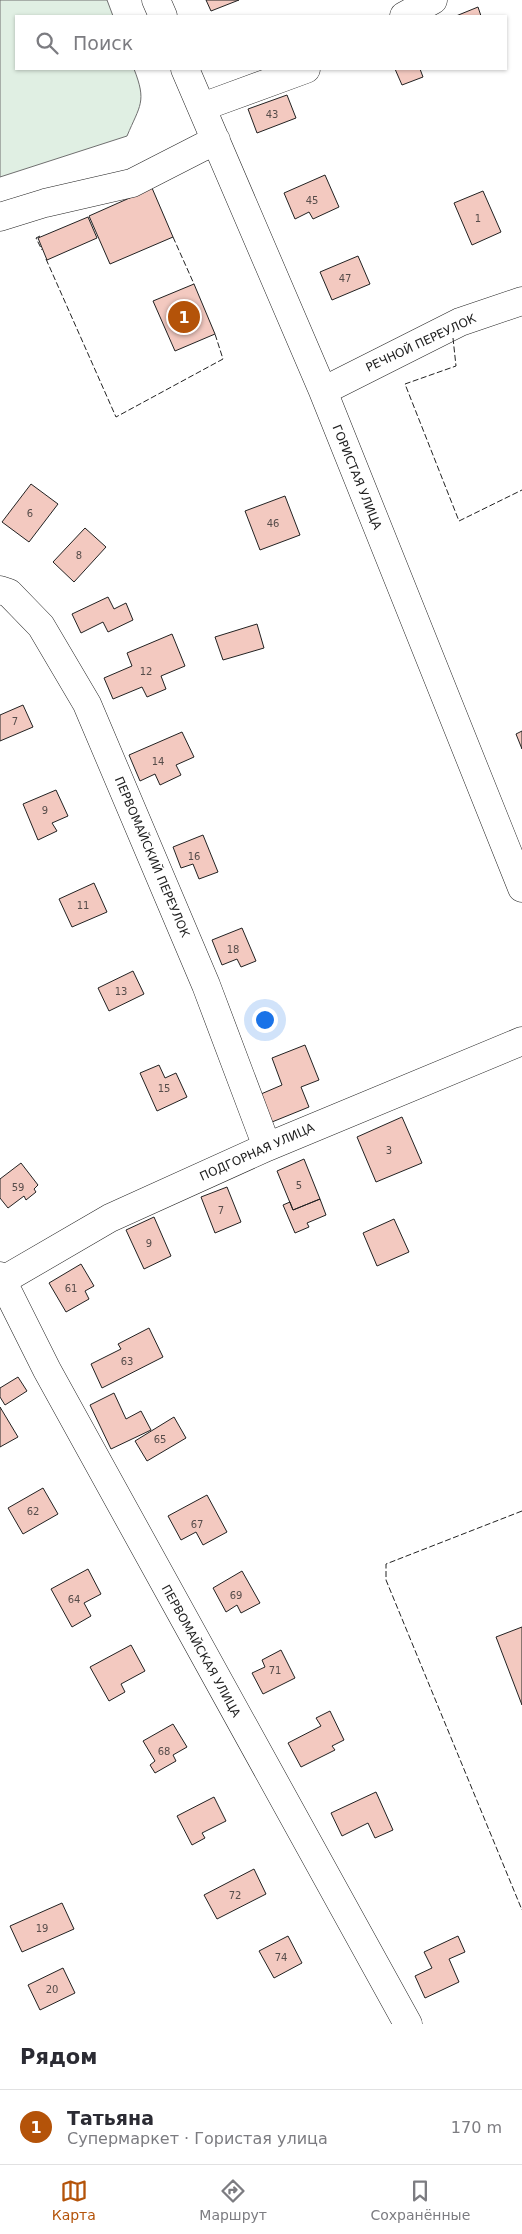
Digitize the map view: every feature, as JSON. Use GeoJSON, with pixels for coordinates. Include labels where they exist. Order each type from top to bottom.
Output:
{"type":"FeatureCollection","features":[{"type":"Feature","properties":{"kind":"street"},"geometry":{"type":"LineString","coordinates":[[156,0],[163,15]]}},
{"type":"Feature","properties":{"kind":"street"},"geometry":{"type":"LineString","coordinates":[[406,15],[433,0]]}},
{"type":"Feature","properties":{"kind":"street","name":"ГОРИСТАЯ УЛИЦА"},"geometry":{"type":"LineString","coordinates":[[186,70],[323,390],[522,888]]}},
{"type":"Feature","properties":{"kind":"street"},"geometry":{"type":"LineString","coordinates":[[202,107],[303,70]]}},
{"type":"Feature","properties":{"kind":"street"},"geometry":{"type":"LineString","coordinates":[[0,217],[45,203],[132,183],[216,140]]}},
{"type":"Feature","properties":{"kind":"street","name":"РЕЧНОЙ ПЕРЕУЛОК"},"geometry":{"type":"LineString","coordinates":[[323,390],[460,322],[522,302]]}},
{"type":"Feature","properties":{"kind":"street","name":"ПЕРВОМАЙСКИЙ ПЕРЕУЛОК"},"geometry":{"type":"LineString","coordinates":[[0,590],[8,594],[41,626],[87,704],[206,985],[267,1147]]}},
{"type":"Feature","properties":{"kind":"street","name":"ПОДГОРНАЯ УЛИЦА"},"geometry":{"type":"LineString","coordinates":[[1,1279],[110,1218],[267,1147],[522,1041]]}},
{"type":"Feature","properties":{"kind":"street","name":"ПЕРВОМАЙСКАЯ УЛИЦА"},"geometry":{"type":"LineString","coordinates":[[1,1279],[46,1370],[408,2024]]}},
{"type":"Feature","properties":{"kind":"green space"},"geometry":{"type":"Polygon","coordinates":[[[0,0],[107,0],[113,15],[15,15],[15,70],[134,70],[141,97],[138,110],[127,136],[0,177],[0,0]]]}},
{"type":"Feature","properties":{"kind":"building"},"geometry":{"type":"Polygon","coordinates":[[[206,0],[239,0],[211,11],[206,0]]]}},
{"type":"Feature","properties":{"kind":"building"},"geometry":{"type":"Polygon","coordinates":[[[478,7],[481,15],[458,15],[478,7]]]}},
{"type":"Feature","properties":{"kind":"building"},"geometry":{"type":"Polygon","coordinates":[[[395,70],[420,70],[423,77],[402,85],[395,70]]]}},
{"type":"Feature","properties":{"kind":"building"},"geometry":{"type":"Polygon","coordinates":[[[287,95],[296,118],[257,133],[248,109],[287,95]]]}},
{"type":"Feature","properties":{"kind":"building"},"geometry":{"type":"Polygon","coordinates":[[[325,175],[339,207],[313,219],[309,212],[295,219],[284,193],[325,175]]]}},
{"type":"Feature","properties":{"kind":"building"},"geometry":{"type":"Polygon","coordinates":[[[152,188],[173,237],[110,264],[89,216],[152,188]]]}},
{"type":"Feature","properties":{"kind":"building"},"geometry":{"type":"Polygon","coordinates":[[[483,191],[501,232],[472,245],[454,203],[483,191]]]}},
{"type":"Feature","properties":{"kind":"building"},"geometry":{"type":"Polygon","coordinates":[[[88,217],[97,238],[47,260],[38,238],[88,217]]]}},
{"type":"Feature","properties":{"kind":"building"},"geometry":{"type":"Polygon","coordinates":[[[358,256],[370,284],[332,300],[320,272],[358,256]]]}},
{"type":"Feature","properties":{"kind":"building"},"geometry":{"type":"Polygon","coordinates":[[[194,284],[215,334],[175,351],[153,301],[194,284]]]}},
{"type":"Feature","properties":{"kind":"building"},"geometry":{"type":"Polygon","coordinates":[[[31,484],[58,504],[29,542],[2,522],[31,484]]]}},
{"type":"Feature","properties":{"kind":"building"},"geometry":{"type":"Polygon","coordinates":[[[285,496],[300,535],[260,550],[245,511],[285,496]]]}},
{"type":"Feature","properties":{"kind":"building"},"geometry":{"type":"Polygon","coordinates":[[[85,528],[106,547],[74,582],[53,562],[85,528]]]}},
{"type":"Feature","properties":{"kind":"building"},"geometry":{"type":"Polygon","coordinates":[[[108,597],[114,609],[126,603],[133,620],[108,632],[103,622],[81,633],[72,614],[108,597]]]}},
{"type":"Feature","properties":{"kind":"building"},"geometry":{"type":"Polygon","coordinates":[[[257,624],[264,648],[223,660],[215,637],[257,624]]]}},
{"type":"Feature","properties":{"kind":"building"},"geometry":{"type":"Polygon","coordinates":[[[172,634],[185,666],[161,676],[166,689],[147,697],[142,687],[113,699],[104,678],[132,666],[127,653],[172,634]]]}},
{"type":"Feature","properties":{"kind":"building"},"geometry":{"type":"Polygon","coordinates":[[[23,705],[33,727],[0,741],[0,715],[23,705]]]}},
{"type":"Feature","properties":{"kind":"building"},"geometry":{"type":"Polygon","coordinates":[[[522,731],[522,749],[516,734],[522,731]]]}},
{"type":"Feature","properties":{"kind":"building"},"geometry":{"type":"Polygon","coordinates":[[[182,732],[194,757],[176,765],[181,775],[160,785],[155,774],[140,781],[129,755],[182,732]]]}},
{"type":"Feature","properties":{"kind":"building"},"geometry":{"type":"Polygon","coordinates":[[[56,790],[68,816],[52,823],[57,831],[38,840],[23,804],[56,790]]]}},
{"type":"Feature","properties":{"kind":"building"},"geometry":{"type":"Polygon","coordinates":[[[203,835],[218,872],[199,879],[193,864],[181,868],[173,847],[203,835]]]}},
{"type":"Feature","properties":{"kind":"building"},"geometry":{"type":"Polygon","coordinates":[[[94,883],[107,912],[72,927],[59,899],[94,883]]]}},
{"type":"Feature","properties":{"kind":"building"},"geometry":{"type":"Polygon","coordinates":[[[242,928],[256,961],[241,967],[237,959],[222,965],[212,940],[242,928]]]}},
{"type":"Feature","properties":{"kind":"building"},"geometry":{"type":"Polygon","coordinates":[[[133,971],[144,994],[109,1011],[98,988],[133,971]]]}},
{"type":"Feature","properties":{"kind":"building"},"geometry":{"type":"Polygon","coordinates":[[[305,1045],[319,1080],[301,1087],[309,1107],[272,1122],[261,1094],[282,1085],[272,1058],[305,1045]]]}},
{"type":"Feature","properties":{"kind":"building"},"geometry":{"type":"Polygon","coordinates":[[[159,1065],[165,1078],[176,1073],[187,1097],[157,1111],[140,1073],[159,1065]]]}},
{"type":"Feature","properties":{"kind":"building"},"geometry":{"type":"Polygon","coordinates":[[[402,1117],[422,1163],[376,1182],[357,1137],[402,1117]]]}},
{"type":"Feature","properties":{"kind":"building"},"geometry":{"type":"Polygon","coordinates":[[[304,1159],[320,1199],[293,1210],[277,1171],[304,1159]]]}},
{"type":"Feature","properties":{"kind":"building"},"geometry":{"type":"Polygon","coordinates":[[[21,1163],[38,1185],[34,1189],[36,1192],[26,1200],[24,1196],[8,1208],[0,1198],[0,1179],[21,1163]]]}},
{"type":"Feature","properties":{"kind":"building"},"geometry":{"type":"Polygon","coordinates":[[[227,1187],[241,1222],[215,1233],[201,1197],[227,1187]]]}},
{"type":"Feature","properties":{"kind":"building"},"geometry":{"type":"Polygon","coordinates":[[[320,1199],[326,1215],[307,1223],[309,1227],[295,1233],[283,1205],[290,1202],[293,1210],[320,1199]]]}},
{"type":"Feature","properties":{"kind":"building"},"geometry":{"type":"Polygon","coordinates":[[[154,1217],[171,1256],[144,1269],[126,1230],[154,1217]]]}},
{"type":"Feature","properties":{"kind":"building"},"geometry":{"type":"Polygon","coordinates":[[[394,1219],[409,1252],[377,1266],[363,1233],[394,1219]]]}},
{"type":"Feature","properties":{"kind":"building"},"geometry":{"type":"Polygon","coordinates":[[[81,1264],[94,1286],[85,1291],[89,1299],[66,1312],[49,1283],[81,1264]]]}},
{"type":"Feature","properties":{"kind":"building"},"geometry":{"type":"Polygon","coordinates":[[[149,1328],[163,1357],[102,1388],[91,1364],[121,1349],[118,1344],[149,1328]]]}},
{"type":"Feature","properties":{"kind":"building"},"geometry":{"type":"Polygon","coordinates":[[[18,1377],[27,1391],[5,1405],[0,1397],[0,1388],[18,1377]]]}},
{"type":"Feature","properties":{"kind":"building"},"geometry":{"type":"Polygon","coordinates":[[[114,1393],[126,1419],[141,1411],[151,1430],[111,1449],[90,1405],[114,1393]]]}},
{"type":"Feature","properties":{"kind":"building"},"geometry":{"type":"Polygon","coordinates":[[[0,1407],[18,1437],[0,1447],[0,1407]]]}},
{"type":"Feature","properties":{"kind":"building"},"geometry":{"type":"Polygon","coordinates":[[[174,1417],[186,1438],[147,1461],[135,1441],[174,1417]]]}},
{"type":"Feature","properties":{"kind":"building"},"geometry":{"type":"Polygon","coordinates":[[[43,1488],[58,1514],[23,1534],[8,1508],[43,1488]]]}},
{"type":"Feature","properties":{"kind":"building"},"geometry":{"type":"Polygon","coordinates":[[[207,1495],[227,1532],[203,1545],[196,1532],[181,1540],[168,1516],[207,1495]]]}},
{"type":"Feature","properties":{"kind":"building"},"geometry":{"type":"Polygon","coordinates":[[[88,1569],[101,1594],[84,1603],[91,1616],[72,1627],[51,1589],[88,1569]]]}},
{"type":"Feature","properties":{"kind":"building"},"geometry":{"type":"Polygon","coordinates":[[[242,1571],[260,1603],[241,1613],[237,1605],[226,1612],[213,1588],[242,1571]]]}},
{"type":"Feature","properties":{"kind":"building"},"geometry":{"type":"Polygon","coordinates":[[[522,1627],[522,1705],[496,1637],[522,1627]]]}},
{"type":"Feature","properties":{"kind":"building"},"geometry":{"type":"Polygon","coordinates":[[[131,1645],[145,1671],[121,1684],[125,1692],[109,1701],[90,1667],[131,1645]]]}},
{"type":"Feature","properties":{"kind":"building"},"geometry":{"type":"Polygon","coordinates":[[[281,1650],[295,1678],[263,1694],[252,1673],[265,1667],[262,1660],[281,1650]]]}},
{"type":"Feature","properties":{"kind":"building"},"geometry":{"type":"Polygon","coordinates":[[[330,1711],[344,1740],[332,1746],[335,1750],[301,1767],[288,1743],[321,1726],[316,1718],[330,1711]]]}},
{"type":"Feature","properties":{"kind":"building"},"geometry":{"type":"Polygon","coordinates":[[[173,1724],[187,1747],[173,1755],[176,1761],[155,1773],[150,1765],[155,1761],[143,1741],[173,1724]]]}},
{"type":"Feature","properties":{"kind":"building"},"geometry":{"type":"Polygon","coordinates":[[[376,1792],[393,1830],[375,1838],[368,1823],[342,1836],[331,1813],[376,1792]]]}},
{"type":"Feature","properties":{"kind":"building"},"geometry":{"type":"Polygon","coordinates":[[[214,1797],[226,1821],[202,1833],[205,1838],[192,1845],[177,1816],[214,1797]]]}},
{"type":"Feature","properties":{"kind":"building"},"geometry":{"type":"Polygon","coordinates":[[[254,1869],[266,1894],[217,1919],[204,1895],[254,1869]]]}},
{"type":"Feature","properties":{"kind":"building"},"geometry":{"type":"Polygon","coordinates":[[[62,1903],[74,1929],[22,1952],[10,1926],[62,1903]]]}},
{"type":"Feature","properties":{"kind":"building"},"geometry":{"type":"Polygon","coordinates":[[[288,1936],[302,1963],[274,1978],[259,1951],[288,1936]]]}},
{"type":"Feature","properties":{"kind":"building"},"geometry":{"type":"Polygon","coordinates":[[[458,1936],[465,1952],[449,1959],[459,1982],[425,1998],[415,1976],[432,1968],[424,1952],[458,1936]]]}},
{"type":"Feature","properties":{"kind":"building"},"geometry":{"type":"Polygon","coordinates":[[[63,1968],[75,1993],[40,2010],[28,1985],[63,1968]]]}},
{"type":"Feature","properties":{"kind":"fence"},"geometry":{"type":"LineString","coordinates":[[40,236],[36,238],[42,250]]}},
{"type":"Feature","properties":{"kind":"fence"},"geometry":{"type":"LineString","coordinates":[[173,237],[194,284]]}},
{"type":"Feature","properties":{"kind":"fence"},"geometry":{"type":"LineString","coordinates":[[46,259],[116,417],[223,359],[215,334]]}},
{"type":"Feature","properties":{"kind":"fence"},"geometry":{"type":"LineString","coordinates":[[453,338],[456,366],[405,384],[459,521],[522,490]]}},
{"type":"Feature","properties":{"kind":"fence"},"geometry":{"type":"LineString","coordinates":[[522,1511],[386,1564],[386,1580],[522,1910]]}},
{"type":"Feature","properties":{"kind":"place","name":"Татьяна"},"geometry":{"type":"Point","coordinates":[184,317]}}]}
